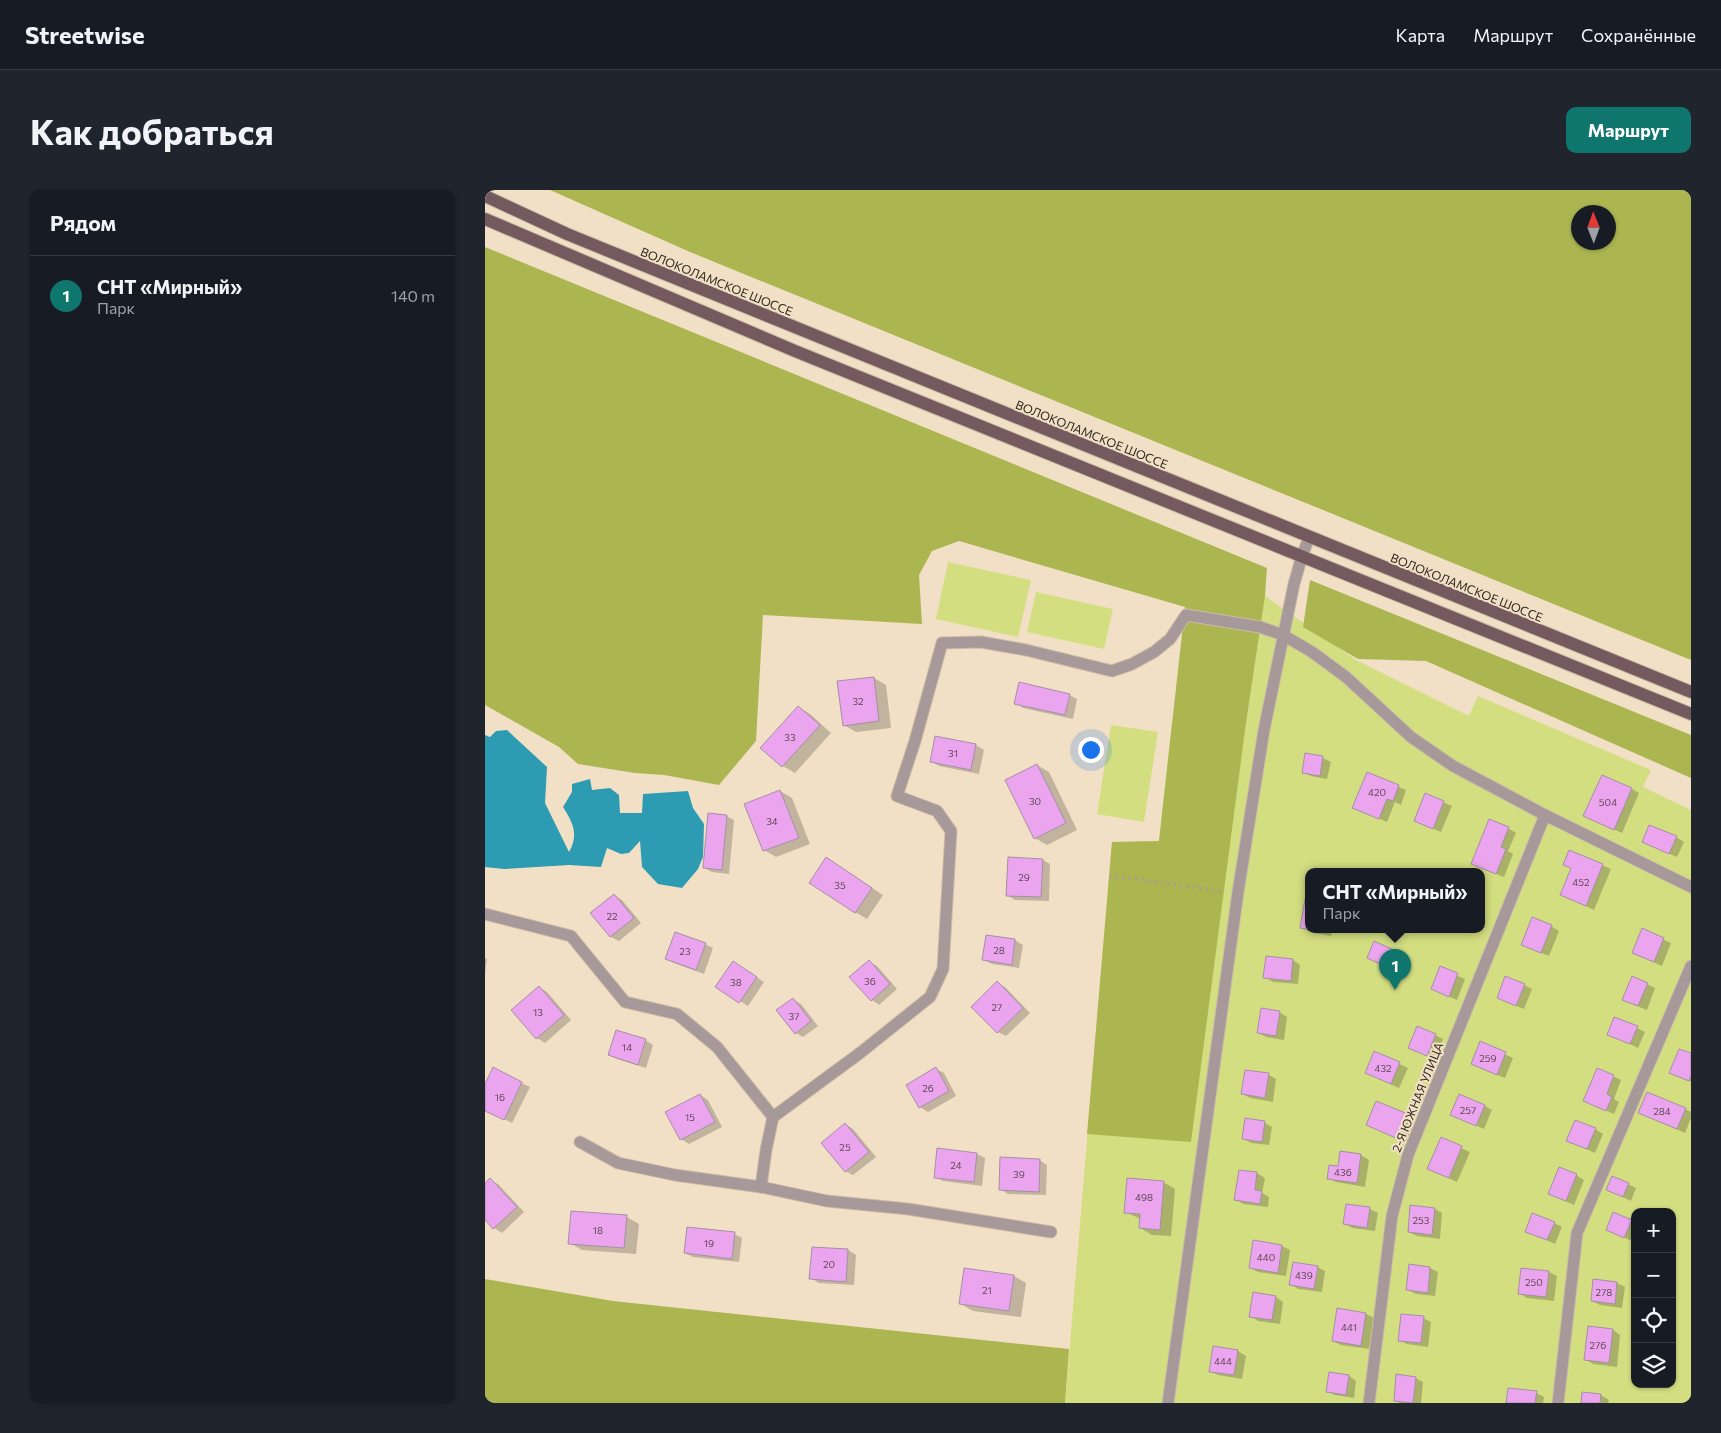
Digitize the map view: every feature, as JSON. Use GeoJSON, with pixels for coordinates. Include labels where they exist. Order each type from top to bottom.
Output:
{"type":"FeatureCollection","features":[{"type":"Feature","properties":{"kind":"main road","name":"ВОЛОКОЛАМСКОЕ ШОССЕ"},"geometry":{"type":"LineString","coordinates":[[485,196],[567,234],[1309,538],[1691,692]]}},
{"type":"Feature","properties":{"kind":"main road"},"geometry":{"type":"LineString","coordinates":[[485,219],[795,351],[1691,714]]}},
{"type":"Feature","properties":{"kind":"lane"},"geometry":{"type":"LineString","coordinates":[[1167,1403],[1238,892],[1264,730],[1283,635],[1302,556],[1309,538]]}},
{"type":"Feature","properties":{"kind":"lane"},"geometry":{"type":"LineString","coordinates":[[761,1187],[773,1117],[860,1053],[931,997],[943,969],[951,831],[937,811],[897,796],[915,741],[942,643],[981,642],[1045,654],[1111,671],[1132,664],[1154,652],[1170,639],[1186,614],[1260,627],[1283,635],[1312,652],[1346,677],[1411,737],[1453,766],[1545,816],[1691,887]]}},
{"type":"Feature","properties":{"kind":"lane","name":"2-Я ЮЖНАЯ УЛИЦА"},"geometry":{"type":"LineString","coordinates":[[1369,1403],[1392,1216],[1408,1155],[1545,816]]}},
{"type":"Feature","properties":{"kind":"lane"},"geometry":{"type":"LineString","coordinates":[[485,914],[571,936],[625,1002],[677,1014],[717,1046],[773,1117]]}},
{"type":"Feature","properties":{"kind":"lane"},"geometry":{"type":"LineString","coordinates":[[1558,1403],[1577,1233],[1691,966]]}},
{"type":"Feature","properties":{"kind":"lane"},"geometry":{"type":"LineString","coordinates":[[580,1142],[618,1163],[675,1176],[761,1187],[827,1201],[908,1209],[1051,1232]]}},
{"type":"Feature","properties":{"kind":"path"},"geometry":{"type":"LineString","coordinates":[[1109,878],[1129,878],[1224,892],[1238,892]]}},
{"type":"Feature","properties":{"kind":"green space"},"geometry":{"type":"Polygon","coordinates":[[[550,190],[1691,190],[1691,660],[690,252],[550,190]]]}},
{"type":"Feature","properties":{"kind":"green space"},"geometry":{"type":"Polygon","coordinates":[[[485,247],[1267,568],[1265,596],[1245,730],[1191,1142],[1087,1134],[1112,842],[1159,841],[1185,607],[959,541],[932,551],[919,575],[922,624],[763,615],[756,741],[719,785],[664,775],[635,773],[578,764],[559,747],[485,705],[485,247]]]}},
{"type":"Feature","properties":{"kind":"green space"},"geometry":{"type":"Polygon","coordinates":[[[948,562],[1031,580],[1018,637],[936,619],[948,562]]]}},
{"type":"Feature","properties":{"kind":"green space"},"geometry":{"type":"Polygon","coordinates":[[[1310,580],[1691,735],[1691,778],[1426,661],[1358,659],[1303,627],[1310,580]]]}},
{"type":"Feature","properties":{"kind":"green space"},"geometry":{"type":"Polygon","coordinates":[[[1036,592],[1113,609],[1104,649],[1027,632],[1036,592]]]}},
{"type":"Feature","properties":{"kind":"green space"},"geometry":{"type":"Polygon","coordinates":[[[1265,596],[1356,660],[1469,716],[1478,696],[1651,770],[1643,787],[1691,810],[1691,1403],[1065,1403],[1112,842],[1159,841],[1172,722],[1245,730],[1265,596]]]}},
{"type":"Feature","properties":{"kind":"green space"},"geometry":{"type":"Polygon","coordinates":[[[1111,725],[1158,732],[1144,822],[1097,814],[1111,725]]]}},
{"type":"Feature","properties":{"kind":"green space"},"geometry":{"type":"Polygon","coordinates":[[[485,1279],[613,1301],[1069,1349],[1065,1403],[485,1403],[485,1279]]]}},
{"type":"Feature","properties":{"kind":"water"},"geometry":{"type":"Polygon","coordinates":[[[507,730],[547,767],[545,803],[569,852],[574,840],[574,834],[570,818],[563,807],[572,792],[572,784],[590,779],[592,790],[610,788],[619,795],[620,813],[642,813],[643,794],[688,791],[693,808],[704,824],[703,857],[698,869],[682,888],[658,884],[642,867],[640,841],[629,853],[621,854],[607,848],[601,867],[569,865],[504,869],[485,867],[485,735],[490,737],[496,731],[507,730]]]}},
{"type":"Feature","properties":{"kind":"building"},"geometry":{"type":"Polygon","coordinates":[[[874,677],[879,721],[843,726],[837,681],[874,677]]]}},
{"type":"Feature","properties":{"kind":"building"},"geometry":{"type":"Polygon","coordinates":[[[1019,682],[1070,694],[1065,715],[1014,704],[1019,682]]]}},
{"type":"Feature","properties":{"kind":"building"},"geometry":{"type":"Polygon","coordinates":[[[798,706],[820,725],[782,767],[760,748],[798,706]]]}},
{"type":"Feature","properties":{"kind":"building"},"geometry":{"type":"Polygon","coordinates":[[[935,736],[976,744],[971,770],[930,762],[935,736]]]}},
{"type":"Feature","properties":{"kind":"building"},"geometry":{"type":"Polygon","coordinates":[[[1305,753],[1323,756],[1320,776],[1302,773],[1305,753]]]}},
{"type":"Feature","properties":{"kind":"building"},"geometry":{"type":"Polygon","coordinates":[[[1037,764],[1066,823],[1034,839],[1005,780],[1037,764]]]}},
{"type":"Feature","properties":{"kind":"building"},"geometry":{"type":"Polygon","coordinates":[[[1367,772],[1399,785],[1393,801],[1387,799],[1379,819],[1352,808],[1367,772]]]}},
{"type":"Feature","properties":{"kind":"building"},"geometry":{"type":"Polygon","coordinates":[[[1602,775],[1632,788],[1614,830],[1583,816],[1602,775]]]}},
{"type":"Feature","properties":{"kind":"building"},"geometry":{"type":"Polygon","coordinates":[[[780,790],[799,838],[763,851],[744,804],[780,790]]]}},
{"type":"Feature","properties":{"kind":"building"},"geometry":{"type":"Polygon","coordinates":[[[1425,793],[1444,801],[1433,829],[1414,821],[1425,793]]]}},
{"type":"Feature","properties":{"kind":"building"},"geometry":{"type":"Polygon","coordinates":[[[708,813],[727,815],[722,870],[703,868],[708,813]]]}},
{"type":"Feature","properties":{"kind":"building"},"geometry":{"type":"Polygon","coordinates":[[[1489,819],[1509,827],[1501,847],[1506,849],[1496,874],[1471,864],[1489,819]]]}},
{"type":"Feature","properties":{"kind":"building"},"geometry":{"type":"Polygon","coordinates":[[[1649,825],[1677,836],[1669,854],[1642,842],[1649,825]]]}},
{"type":"Feature","properties":{"kind":"building"},"geometry":{"type":"Polygon","coordinates":[[[1569,850],[1603,864],[1586,906],[1560,895],[1571,868],[1563,865],[1569,850]]]}},
{"type":"Feature","properties":{"kind":"building"},"geometry":{"type":"Polygon","coordinates":[[[826,857],[872,888],[855,913],[809,883],[826,857]]]}},
{"type":"Feature","properties":{"kind":"building"},"geometry":{"type":"Polygon","coordinates":[[[1008,857],[1043,859],[1041,897],[1006,896],[1008,857]]]}},
{"type":"Feature","properties":{"kind":"building"},"geometry":{"type":"Polygon","coordinates":[[[614,894],[634,918],[610,937],[590,913],[614,894]]]}},
{"type":"Feature","properties":{"kind":"building"},"geometry":{"type":"Polygon","coordinates":[[[1305,899],[1305,929],[1300,928],[1305,899]]]}},
{"type":"Feature","properties":{"kind":"building"},"geometry":{"type":"Polygon","coordinates":[[[1532,917],[1552,925],[1541,953],[1521,945],[1532,917]]]}},
{"type":"Feature","properties":{"kind":"building"},"geometry":{"type":"Polygon","coordinates":[[[1642,928],[1664,938],[1654,962],[1632,953],[1642,928]]]}},
{"type":"Feature","properties":{"kind":"building"},"geometry":{"type":"Polygon","coordinates":[[[675,932],[706,943],[696,970],[665,959],[675,932]]]}},
{"type":"Feature","properties":{"kind":"building"},"geometry":{"type":"Polygon","coordinates":[[[986,935],[1015,939],[1012,965],[982,960],[986,935]]]}},
{"type":"Feature","properties":{"kind":"building"},"geometry":{"type":"Polygon","coordinates":[[[1374,941],[1394,950],[1387,967],[1367,958],[1374,941]]]}},
{"type":"Feature","properties":{"kind":"building"},"geometry":{"type":"Polygon","coordinates":[[[1266,956],[1293,959],[1291,981],[1263,978],[1266,956]]]}},
{"type":"Feature","properties":{"kind":"building"},"geometry":{"type":"Polygon","coordinates":[[[869,960],[890,984],[871,1001],[849,977],[869,960]]]}},
{"type":"Feature","properties":{"kind":"building"},"geometry":{"type":"Polygon","coordinates":[[[733,961],[757,977],[739,1003],[715,987],[733,961]]]}},
{"type":"Feature","properties":{"kind":"building"},"geometry":{"type":"Polygon","coordinates":[[[1440,966],[1458,973],[1449,997],[1431,989],[1440,966]]]}},
{"type":"Feature","properties":{"kind":"building"},"geometry":{"type":"Polygon","coordinates":[[[1505,976],[1525,984],[1516,1006],[1497,998],[1505,976]]]}},
{"type":"Feature","properties":{"kind":"building"},"geometry":{"type":"Polygon","coordinates":[[[1632,976],[1648,983],[1638,1006],[1622,1000],[1632,976]]]}},
{"type":"Feature","properties":{"kind":"building"},"geometry":{"type":"Polygon","coordinates":[[[997,981],[1023,1008],[997,1033],[971,1007],[997,981]]]}},
{"type":"Feature","properties":{"kind":"building"},"geometry":{"type":"Polygon","coordinates":[[[539,986],[564,1015],[536,1039],[511,1010],[539,986]]]}},
{"type":"Feature","properties":{"kind":"building"},"geometry":{"type":"Polygon","coordinates":[[[793,998],[811,1021],[795,1034],[776,1010],[793,998]]]}},
{"type":"Feature","properties":{"kind":"building"},"geometry":{"type":"Polygon","coordinates":[[[1261,1008],[1280,1011],[1276,1036],[1257,1033],[1261,1008]]]}},
{"type":"Feature","properties":{"kind":"building"},"geometry":{"type":"Polygon","coordinates":[[[1614,1017],[1638,1026],[1630,1044],[1607,1035],[1614,1017]]]}},
{"type":"Feature","properties":{"kind":"building"},"geometry":{"type":"Polygon","coordinates":[[[1417,1026],[1436,1034],[1427,1056],[1408,1048],[1417,1026]]]}},
{"type":"Feature","properties":{"kind":"building"},"geometry":{"type":"Polygon","coordinates":[[[616,1030],[646,1039],[638,1065],[608,1055],[616,1030]]]}},
{"type":"Feature","properties":{"kind":"building"},"geometry":{"type":"Polygon","coordinates":[[[1480,1041],[1506,1052],[1497,1075],[1471,1064],[1480,1041]]]}},
{"type":"Feature","properties":{"kind":"building"},"geometry":{"type":"Polygon","coordinates":[[[1679,1049],[1691,1053],[1691,1076],[1689,1081],[1669,1073],[1679,1049]]]}},
{"type":"Feature","properties":{"kind":"building"},"geometry":{"type":"Polygon","coordinates":[[[1374,1051],[1400,1062],[1391,1084],[1365,1073],[1374,1051]]]}},
{"type":"Feature","properties":{"kind":"building"},"geometry":{"type":"Polygon","coordinates":[[[493,1067],[522,1082],[504,1120],[485,1111],[485,1084],[493,1067]]]}},
{"type":"Feature","properties":{"kind":"building"},"geometry":{"type":"Polygon","coordinates":[[[936,1067],[949,1091],[919,1108],[906,1085],[936,1067]]]}},
{"type":"Feature","properties":{"kind":"building"},"geometry":{"type":"Polygon","coordinates":[[[1597,1068],[1614,1075],[1607,1094],[1612,1097],[1606,1111],[1583,1101],[1597,1068]]]}},
{"type":"Feature","properties":{"kind":"building"},"geometry":{"type":"Polygon","coordinates":[[[1245,1070],[1269,1073],[1265,1098],[1241,1094],[1245,1070]]]}},
{"type":"Feature","properties":{"kind":"building"},"geometry":{"type":"Polygon","coordinates":[[[1647,1092],[1686,1108],[1677,1129],[1638,1113],[1647,1092]]]}},
{"type":"Feature","properties":{"kind":"building"},"geometry":{"type":"Polygon","coordinates":[[[700,1094],[715,1122],[680,1140],[665,1112],[700,1094]]]}},
{"type":"Feature","properties":{"kind":"building"},"geometry":{"type":"Polygon","coordinates":[[[1459,1094],[1485,1105],[1476,1126],[1450,1115],[1459,1094]]]}},
{"type":"Feature","properties":{"kind":"building"},"geometry":{"type":"Polygon","coordinates":[[[1376,1101],[1408,1114],[1398,1139],[1366,1125],[1376,1101]]]}},
{"type":"Feature","properties":{"kind":"building"},"geometry":{"type":"Polygon","coordinates":[[[1245,1118],[1265,1121],[1262,1142],[1242,1139],[1245,1118]]]}},
{"type":"Feature","properties":{"kind":"building"},"geometry":{"type":"Polygon","coordinates":[[[1575,1120],[1596,1128],[1587,1149],[1566,1141],[1575,1120]]]}},
{"type":"Feature","properties":{"kind":"building"},"geometry":{"type":"Polygon","coordinates":[[[845,1123],[869,1152],[845,1172],[821,1143],[845,1123]]]}},
{"type":"Feature","properties":{"kind":"building"},"geometry":{"type":"Polygon","coordinates":[[[1441,1137],[1462,1146],[1449,1178],[1427,1169],[1441,1137]]]}},
{"type":"Feature","properties":{"kind":"building"},"geometry":{"type":"Polygon","coordinates":[[[937,1148],[977,1153],[974,1182],[934,1178],[937,1148]]]}},
{"type":"Feature","properties":{"kind":"building"},"geometry":{"type":"Polygon","coordinates":[[[1340,1151],[1361,1154],[1357,1183],[1327,1179],[1329,1165],[1338,1166],[1340,1151]]]}},
{"type":"Feature","properties":{"kind":"building"},"geometry":{"type":"Polygon","coordinates":[[[1000,1157],[1040,1159],[1039,1192],[999,1190],[1000,1157]]]}},
{"type":"Feature","properties":{"kind":"building"},"geometry":{"type":"Polygon","coordinates":[[[1559,1167],[1577,1174],[1566,1201],[1548,1194],[1559,1167]]]}},
{"type":"Feature","properties":{"kind":"building"},"geometry":{"type":"Polygon","coordinates":[[[1239,1170],[1257,1172],[1255,1190],[1262,1191],[1260,1204],[1234,1200],[1239,1170]]]}},
{"type":"Feature","properties":{"kind":"building"},"geometry":{"type":"Polygon","coordinates":[[[1612,1176],[1629,1183],[1623,1197],[1606,1190],[1612,1176]]]}},
{"type":"Feature","properties":{"kind":"building"},"geometry":{"type":"Polygon","coordinates":[[[490,1178],[517,1207],[493,1229],[485,1220],[485,1183],[490,1178]]]}},
{"type":"Feature","properties":{"kind":"building"},"geometry":{"type":"Polygon","coordinates":[[[1127,1178],[1164,1181],[1160,1230],[1139,1228],[1140,1214],[1124,1213],[1127,1178]]]}},
{"type":"Feature","properties":{"kind":"building"},"geometry":{"type":"Polygon","coordinates":[[[1346,1204],[1370,1207],[1367,1228],[1343,1224],[1346,1204]]]}},
{"type":"Feature","properties":{"kind":"building"},"geometry":{"type":"Polygon","coordinates":[[[1410,1205],[1435,1208],[1432,1235],[1408,1232],[1410,1205]]]}},
{"type":"Feature","properties":{"kind":"building"},"geometry":{"type":"Polygon","coordinates":[[[571,1211],[627,1215],[624,1248],[568,1244],[571,1211]]]}},
{"type":"Feature","properties":{"kind":"building"},"geometry":{"type":"Polygon","coordinates":[[[1613,1212],[1631,1220],[1624,1238],[1606,1230],[1613,1212]]]}},
{"type":"Feature","properties":{"kind":"building"},"geometry":{"type":"Polygon","coordinates":[[[1532,1213],[1555,1222],[1547,1240],[1525,1232],[1532,1213]]]}},
{"type":"Feature","properties":{"kind":"building"},"geometry":{"type":"Polygon","coordinates":[[[687,1227],[735,1232],[732,1259],[684,1253],[687,1227]]]}},
{"type":"Feature","properties":{"kind":"building"},"geometry":{"type":"Polygon","coordinates":[[[1253,1240],[1282,1245],[1278,1273],[1249,1268],[1253,1240]]]}},
{"type":"Feature","properties":{"kind":"building"},"geometry":{"type":"Polygon","coordinates":[[[812,1247],[848,1249],[846,1282],[809,1279],[812,1247]]]}},
{"type":"Feature","properties":{"kind":"building"},"geometry":{"type":"Polygon","coordinates":[[[1293,1262],[1318,1266],[1314,1289],[1289,1285],[1293,1262]]]}},
{"type":"Feature","properties":{"kind":"building"},"geometry":{"type":"Polygon","coordinates":[[[1409,1264],[1430,1267],[1428,1293],[1406,1290],[1409,1264]]]}},
{"type":"Feature","properties":{"kind":"building"},"geometry":{"type":"Polygon","coordinates":[[[964,1268],[1014,1275],[1009,1311],[959,1304],[964,1268]]]}},
{"type":"Feature","properties":{"kind":"building"},"geometry":{"type":"Polygon","coordinates":[[[1521,1268],[1549,1271],[1546,1297],[1518,1294],[1521,1268]]]}},
{"type":"Feature","properties":{"kind":"building"},"geometry":{"type":"Polygon","coordinates":[[[1593,1279],[1617,1282],[1615,1304],[1591,1301],[1593,1279]]]}},
{"type":"Feature","properties":{"kind":"building"},"geometry":{"type":"Polygon","coordinates":[[[1253,1292],[1276,1296],[1272,1320],[1249,1317],[1253,1292]]]}},
{"type":"Feature","properties":{"kind":"building"},"geometry":{"type":"Polygon","coordinates":[[[1337,1308],[1366,1313],[1361,1346],[1332,1341],[1337,1308]]]}},
{"type":"Feature","properties":{"kind":"building"},"geometry":{"type":"Polygon","coordinates":[[[1401,1314],[1424,1316],[1421,1343],[1398,1341],[1401,1314]]]}},
{"type":"Feature","properties":{"kind":"building"},"geometry":{"type":"Polygon","coordinates":[[[1588,1326],[1613,1329],[1609,1363],[1584,1360],[1588,1326]]]}},
{"type":"Feature","properties":{"kind":"building"},"geometry":{"type":"Polygon","coordinates":[[[1213,1346],[1238,1350],[1234,1375],[1209,1372],[1213,1346]]]}},
{"type":"Feature","properties":{"kind":"building"},"geometry":{"type":"Polygon","coordinates":[[[1329,1372],[1349,1375],[1346,1395],[1326,1392],[1329,1372]]]}},
{"type":"Feature","properties":{"kind":"building"},"geometry":{"type":"Polygon","coordinates":[[[1396,1374],[1416,1377],[1413,1403],[1394,1401],[1396,1374]]]}},
{"type":"Feature","properties":{"kind":"building"},"geometry":{"type":"Polygon","coordinates":[[[1508,1388],[1537,1391],[1535,1403],[1506,1403],[1508,1388]]]}},
{"type":"Feature","properties":{"kind":"building"},"geometry":{"type":"Polygon","coordinates":[[[1582,1392],[1601,1394],[1600,1403],[1581,1403],[1582,1392]]]}},
{"type":"Feature","properties":{"kind":"place","name":"СНТ «Мирный»"},"geometry":{"type":"Point","coordinates":[1395,990]}}]}
